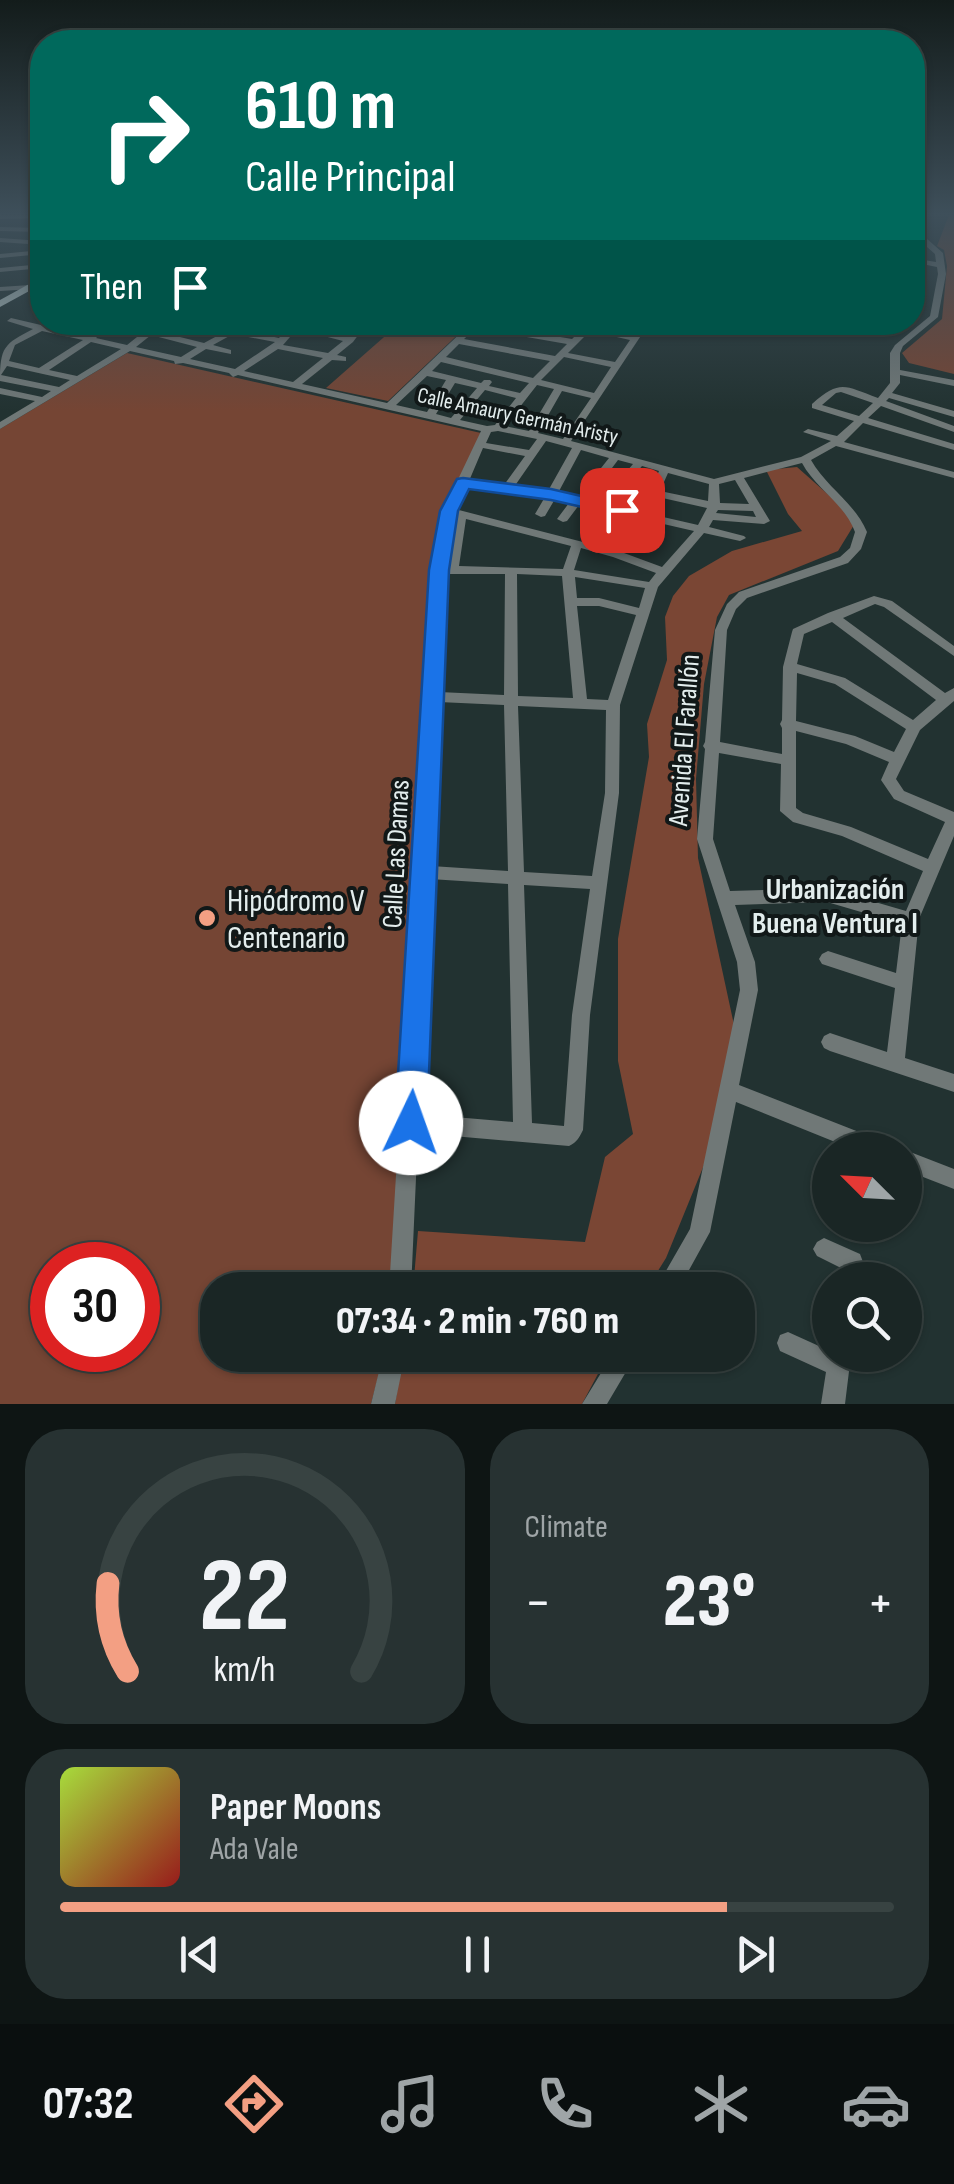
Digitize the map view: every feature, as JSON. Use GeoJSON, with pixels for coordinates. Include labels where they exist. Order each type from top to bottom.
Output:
{"type":"FeatureCollection","features":[{"type":"Feature","properties":{"kind":"main road"},"geometry":{"type":"LineString","coordinates":[[0,304],[30,287]]}},
{"type":"Feature","properties":{"kind":"main road"},"geometry":{"type":"LineString","coordinates":[[6,318],[30,301]]}},
{"type":"Feature","properties":{"kind":"street"},"geometry":{"type":"LineString","coordinates":[[925,325],[934,318],[940,281]]}},
{"type":"Feature","properties":{"kind":"street"},"geometry":{"type":"LineString","coordinates":[[0,289],[30,287]]}},
{"type":"Feature","properties":{"kind":"street"},"geometry":{"type":"LineString","coordinates":[[1,369],[11,344],[30,332]]}},
{"type":"Feature","properties":{"kind":"street","name":"Calle Amaury Germán Aristy"},"geometry":{"type":"LineString","coordinates":[[67,335],[430,416],[489,434],[537,436],[714,482],[749,470],[805,459],[839,441],[884,398]]}},
{"type":"Feature","properties":{"kind":"street"},"geometry":{"type":"LineString","coordinates":[[42,370],[92,335]]}},
{"type":"Feature","properties":{"kind":"street"},"geometry":{"type":"LineString","coordinates":[[0,426],[144,335]]}},
{"type":"Feature","properties":{"kind":"street"},"geometry":{"type":"LineString","coordinates":[[160,335],[228,352]]}},
{"type":"Feature","properties":{"kind":"street"},"geometry":{"type":"LineString","coordinates":[[178,362],[223,335]]}},
{"type":"Feature","properties":{"kind":"street"},"geometry":{"type":"LineString","coordinates":[[257,335],[343,359]]}},
{"type":"Feature","properties":{"kind":"street"},"geometry":{"type":"LineString","coordinates":[[234,374],[279,344],[285,335]]}},
{"type":"Feature","properties":{"kind":"street"},"geometry":{"type":"LineString","coordinates":[[333,335],[350,340]]}},
{"type":"Feature","properties":{"kind":"street"},"geometry":{"type":"LineString","coordinates":[[294,386],[354,335]]}},
{"type":"Feature","properties":{"kind":"street"},"geometry":{"type":"LineString","coordinates":[[389,408],[465,335]]}},
{"type":"Feature","properties":{"kind":"street"},"geometry":{"type":"LineString","coordinates":[[540,335],[573,342]]}},
{"type":"Feature","properties":{"kind":"street","name":"Calle Las Damas"},"geometry":{"type":"LineString","coordinates":[[401,1272],[435,697],[455,513],[463,483],[489,434],[581,335]]}},
{"type":"Feature","properties":{"kind":"street"},"geometry":{"type":"LineString","coordinates":[[618,335],[634,338]]}},
{"type":"Feature","properties":{"kind":"street"},"geometry":{"type":"LineString","coordinates":[[541,514],[596,396],[636,335]]}},
{"type":"Feature","properties":{"kind":"street"},"geometry":{"type":"LineString","coordinates":[[884,398],[897,372],[894,352],[912,335]]}},
{"type":"Feature","properties":{"kind":"street"},"geometry":{"type":"LineString","coordinates":[[458,342],[617,365]]}},
{"type":"Feature","properties":{"kind":"street"},"geometry":{"type":"LineString","coordinates":[[440,359],[596,396]]}},
{"type":"Feature","properties":{"kind":"street"},"geometry":{"type":"LineString","coordinates":[[1,369],[42,370],[78,379]]}},
{"type":"Feature","properties":{"kind":"street"},"geometry":{"type":"LineString","coordinates":[[1,369],[60,390]]}},
{"type":"Feature","properties":{"kind":"street"},"geometry":{"type":"LineString","coordinates":[[424,372],[523,397]]}},
{"type":"Feature","properties":{"kind":"street"},"geometry":{"type":"LineString","coordinates":[[453,422],[499,372]]}},
{"type":"Feature","properties":{"kind":"street"},"geometry":{"type":"LineString","coordinates":[[897,372],[949,413],[954,400]]}},
{"type":"Feature","properties":{"kind":"street"},"geometry":{"type":"LineString","coordinates":[[430,416],[452,379]]}},
{"type":"Feature","properties":{"kind":"street"},"geometry":{"type":"LineString","coordinates":[[884,398],[954,384]]}},
{"type":"Feature","properties":{"kind":"street"},"geometry":{"type":"LineString","coordinates":[[508,488],[532,454],[559,388]]}},
{"type":"Feature","properties":{"kind":"street"},"geometry":{"type":"LineString","coordinates":[[935,470],[953,445],[815,406],[837,389],[884,398],[954,429]]}},
{"type":"Feature","properties":{"kind":"street"},"geometry":{"type":"LineString","coordinates":[[0,391],[43,400]]}},
{"type":"Feature","properties":{"kind":"street"},"geometry":{"type":"LineString","coordinates":[[808,432],[954,474]]}},
{"type":"Feature","properties":{"kind":"street"},"geometry":{"type":"LineString","coordinates":[[489,434],[532,454]]}},
{"type":"Feature","properties":{"kind":"street"},"geometry":{"type":"LineString","coordinates":[[563,518],[616,456]]}},
{"type":"Feature","properties":{"kind":"street","name":"Avenida El Farallón"},"geometry":{"type":"LineString","coordinates":[[677,1272],[700,1232],[750,977],[706,839],[721,630],[731,607],[749,592],[844,560],[859,541],[860,524],[820,484],[805,459]]}},
{"type":"Feature","properties":{"kind":"street"},"geometry":{"type":"LineString","coordinates":[[589,523],[640,463]]}},
{"type":"Feature","properties":{"kind":"street"},"geometry":{"type":"LineString","coordinates":[[617,554],[644,515],[664,471]]}},
{"type":"Feature","properties":{"kind":"street"},"geometry":{"type":"LineString","coordinates":[[463,483],[551,495],[644,515],[761,523],[764,521],[738,476]]}},
{"type":"Feature","properties":{"kind":"street"},"geometry":{"type":"LineString","coordinates":[[411,1123],[568,1136],[573,1130],[596,883],[612,793],[613,705],[652,586],[708,517],[714,482]]}},
{"type":"Feature","properties":{"kind":"street"},"geometry":{"type":"LineString","coordinates":[[654,493],[708,517],[740,538]]}},
{"type":"Feature","properties":{"kind":"street"},"geometry":{"type":"LineString","coordinates":[[455,513],[617,554],[664,572]]}},
{"type":"Feature","properties":{"kind":"street"},"geometry":{"type":"LineString","coordinates":[[577,544],[568,571],[580,702]]}},
{"type":"Feature","properties":{"kind":"street"},"geometry":{"type":"LineString","coordinates":[[446,570],[568,571],[652,586]]}},
{"type":"Feature","properties":{"kind":"street"},"geometry":{"type":"LineString","coordinates":[[511,570],[523,1132]]}},
{"type":"Feature","properties":{"kind":"street"},"geometry":{"type":"LineString","coordinates":[[930,868],[846,831],[792,815],[788,810],[790,667],[798,632],[874,600],[888,604],[950,645]]}},
{"type":"Feature","properties":{"kind":"street"},"geometry":{"type":"LineString","coordinates":[[570,602],[599,602],[643,613]]}},
{"type":"Feature","properties":{"kind":"street"},"geometry":{"type":"LineString","coordinates":[[832,616],[949,696],[914,727],[888,780],[892,789],[954,819],[911,919],[895,1064]]}},
{"type":"Feature","properties":{"kind":"street"},"geometry":{"type":"LineString","coordinates":[[790,667],[840,680],[914,727]]}},
{"type":"Feature","properties":{"kind":"street"},"geometry":{"type":"LineString","coordinates":[[435,697],[613,705]]}},
{"type":"Feature","properties":{"kind":"street"},"geometry":{"type":"LineString","coordinates":[[787,724],[850,740],[896,759]]}},
{"type":"Feature","properties":{"kind":"street"},"geometry":{"type":"LineString","coordinates":[[710,746],[787,760]]}},
{"type":"Feature","properties":{"kind":"street"},"geometry":{"type":"LineString","coordinates":[[425,872],[596,883]]}},
{"type":"Feature","properties":{"kind":"street"},"geometry":{"type":"LineString","coordinates":[[726,898],[827,895],[911,919]]}},
{"type":"Feature","properties":{"kind":"street"},"geometry":{"type":"LineString","coordinates":[[828,959],[904,983]]}},
{"type":"Feature","properties":{"kind":"street"},"geometry":{"type":"LineString","coordinates":[[830,1042],[954,1083]]}},
{"type":"Feature","properties":{"kind":"street"},"geometry":{"type":"LineString","coordinates":[[730,1091],[834,1132]]}},
{"type":"Feature","properties":{"kind":"street"},"geometry":{"type":"LineString","coordinates":[[922,1167],[954,1179]]}},
{"type":"Feature","properties":{"kind":"street"},"geometry":{"type":"LineString","coordinates":[[824,1249],[840,1262]]}},
{"type":"Feature","properties":{"kind":"street"},"geometry":{"type":"LineString","coordinates":[[788,1343],[812,1351]]}},
{"type":"Feature","properties":{"kind":"street"},"geometry":{"type":"LineString","coordinates":[[383,1404],[390,1372]]}},
{"type":"Feature","properties":{"kind":"street"},"geometry":{"type":"LineString","coordinates":[[596,1403],[615,1372]]}},
{"type":"Feature","properties":{"kind":"street"},"geometry":{"type":"LineString","coordinates":[[833,1404],[837,1372]]}},
{"type":"Feature","properties":{"kind":"shaded area"},"geometry":{"type":"Polygon","coordinates":[[[946,281],[954,281],[954,374],[909,363],[902,353],[942,319],[946,281]]]}},
{"type":"Feature","properties":{"kind":"shaded area"},"geometry":{"type":"Polygon","coordinates":[[[386,335],[457,335],[388,401],[326,388],[386,335]]]}},
{"type":"Feature","properties":{"kind":"shaded area","name":"Hipódromo V Centenario"},"geometry":{"type":"Polygon","coordinates":[[[127,353],[481,433],[446,514],[393,1272],[200,1272],[200,1372],[379,1372],[371,1404],[0,1404],[0,429],[127,353]]]}},
{"type":"Feature","properties":{"kind":"shaded area"},"geometry":{"type":"Polygon","coordinates":[[[797,467],[857,520],[838,551],[729,595],[717,617],[704,684],[696,779],[698,858],[739,1048],[726,1111],[666,1258],[657,1272],[415,1272],[418,1231],[585,1242],[605,1157],[633,1134],[618,1061],[618,939],[649,757],[647,724],[667,660],[665,617],[673,596],[689,576],[732,551],[802,531],[788,514],[766,470],[797,467]]]}},
{"type":"Feature","properties":{"kind":"shaded area"},"geometry":{"type":"Polygon","coordinates":[[[400,1372],[599,1372],[582,1404],[395,1404],[400,1372]]]}},
{"type":"Feature","properties":{"kind":"place","name":"Hipódromo V Centenario"},"geometry":{"type":"Point","coordinates":[207,918]}},
{"type":"Feature","properties":{"kind":"district","name":"Urbanización Buena Ventura I"},"geometry":{"type":"Point","coordinates":[835,906]}},
{"type":"Feature","properties":{"kind":"route"},"geometry":{"type":"LineString","coordinates":[[411,1123],[439,570],[449,511],[463,483],[622,510]]}}]}
